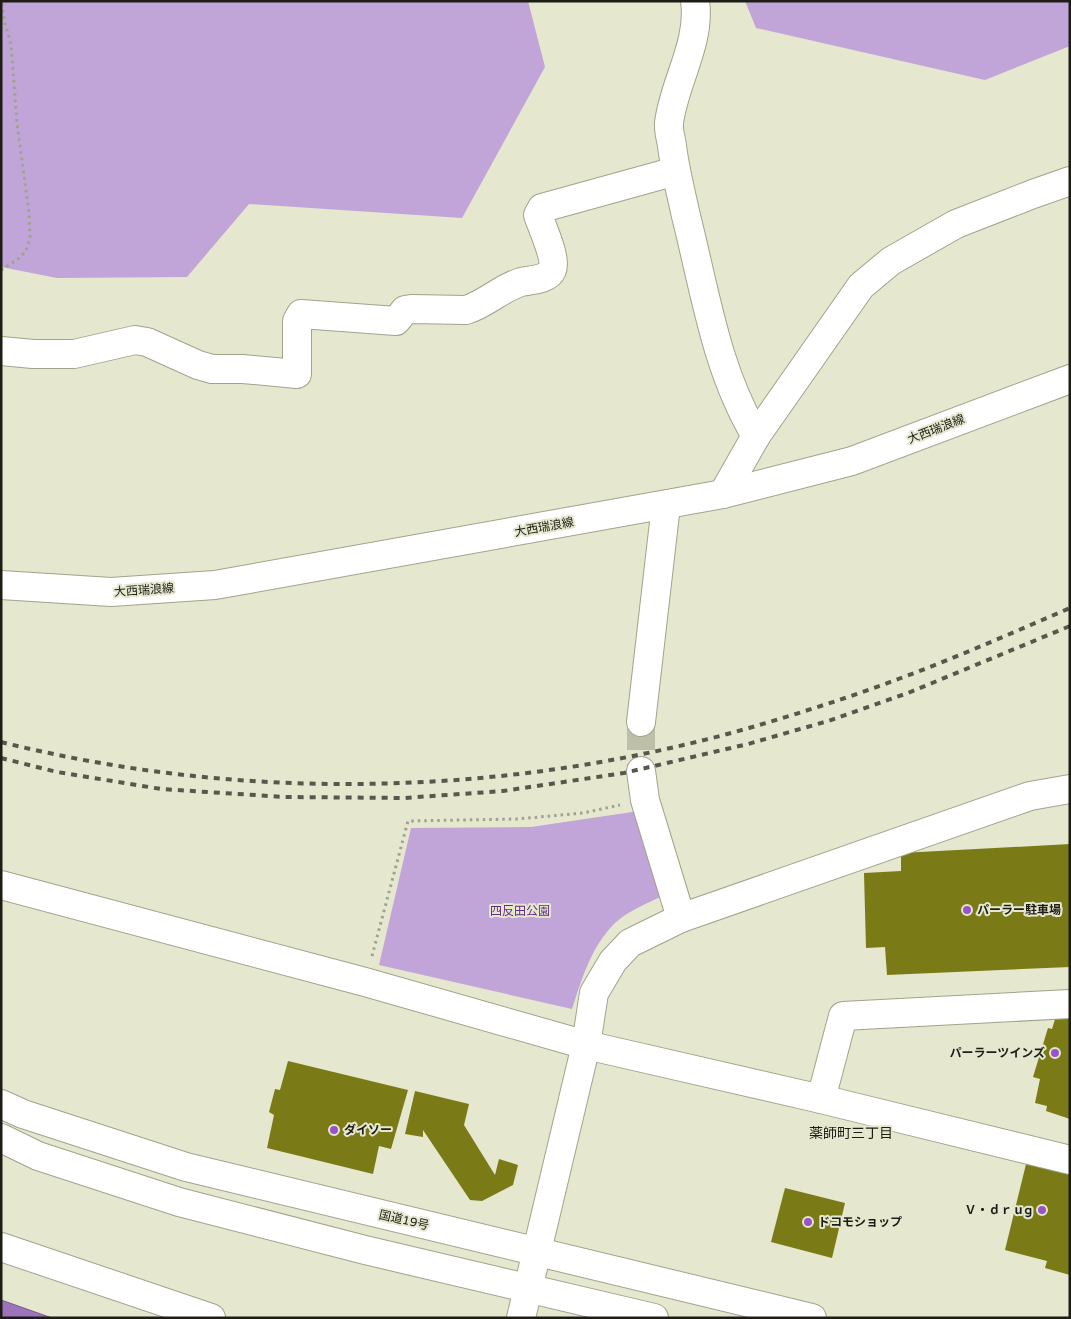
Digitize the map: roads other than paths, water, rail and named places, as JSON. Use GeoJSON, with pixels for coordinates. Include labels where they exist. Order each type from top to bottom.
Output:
{"type":"FeatureCollection","features":[{"type":"Feature","properties":{"kind":"main road"},"geometry":{"type":"LineString","coordinates":[[695,1],[694,36],[677,87],[669,125],[676,171],[711,324],[721,357],[746,419],[756,436]]}},
{"type":"Feature","properties":{"kind":"main road"},"geometry":{"type":"LineString","coordinates":[[1,351],[33,354],[74,354],[135,340],[147,342],[198,365],[212,369],[242,369],[297,374],[297,321],[301,314],[396,321],[405,310],[466,310],[474,308],[519,282],[544,276],[552,270],[553,259],[538,215],[542,208],[676,171]]}},
{"type":"Feature","properties":{"kind":"main road"},"geometry":{"type":"LineString","coordinates":[[723,494],[756,436],[861,286],[892,261],[956,224],[1070,181]]}},
{"type":"Feature","properties":{"kind":"main road","name":"大西瑞浪線"},"geometry":{"type":"LineString","coordinates":[[1,584],[110,592],[215,585],[666,505],[723,494],[852,461],[1070,379]]}},
{"type":"Feature","properties":{"kind":"main road"},"geometry":{"type":"LineString","coordinates":[[641,722],[666,505]]}},
{"type":"Feature","properties":{"kind":"main road"},"geometry":{"type":"LineString","coordinates":[[641,771],[645,800],[681,918]]}},
{"type":"Feature","properties":{"kind":"main road"},"geometry":{"type":"LineString","coordinates":[[521,1318],[586,1045],[594,993],[612,961],[630,943],[681,918],[1030,796],[1070,790]]}},
{"type":"Feature","properties":{"kind":"main road"},"geometry":{"type":"LineString","coordinates":[[1,885],[365,982],[586,1045],[1070,1160]]}},
{"type":"Feature","properties":{"kind":"main road"},"geometry":{"type":"LineString","coordinates":[[821,1100],[843,1016],[1070,1004]]}},
{"type":"Feature","properties":{"kind":"main road","name":"国道19号"},"geometry":{"type":"LineString","coordinates":[[1,1104],[23,1114],[186,1167],[812,1318]]}},
{"type":"Feature","properties":{"kind":"main road"},"geometry":{"type":"LineString","coordinates":[[1,1138],[38,1156],[179,1202],[365,1250],[654,1318]]}},
{"type":"Feature","properties":{"kind":"main road"},"geometry":{"type":"LineString","coordinates":[[1,1247],[211,1318]]}},
{"type":"Feature","properties":{"kind":"tunnel"},"geometry":{"type":"LineString","coordinates":[[641,722],[641,771]]}},
{"type":"Feature","properties":{"kind":"railway"},"geometry":{"type":"LineString","coordinates":[[1,742],[93,762],[187,775],[281,783],[376,784],[470,779],[564,768],[657,751],[749,728],[806,711],[922,670],[1070,608]]}},
{"type":"Feature","properties":{"kind":"railway"},"geometry":{"type":"LineString","coordinates":[[1,758],[57,772],[161,789],[285,797],[404,798],[503,791],[624,773],[748,744],[828,721],[908,693],[1070,626]]}},
{"type":"Feature","properties":{"kind":"place","name":"パーラー駐車場"},"geometry":{"type":"Point","coordinates":[967,910]}},
{"type":"Feature","properties":{"kind":"place","name":"パーラーツインズ"},"geometry":{"type":"Point","coordinates":[1055,1053]}},
{"type":"Feature","properties":{"kind":"place","name":"ダイソー"},"geometry":{"type":"Point","coordinates":[334,1130]}},
{"type":"Feature","properties":{"kind":"place","name":"Ｖ・ｄｒｕg"},"geometry":{"type":"Point","coordinates":[1042,1210]}},
{"type":"Feature","properties":{"kind":"place","name":"ドコモショップ"},"geometry":{"type":"Point","coordinates":[808,1222]}},
{"type":"Feature","properties":{"kind":"district","name":"薬師町三丁目"},"geometry":{"type":"Point","coordinates":[851,1133]}},
{"type":"Feature","properties":{"kind":"park label","name":"四反田公園"},"geometry":{"type":"Point","coordinates":[520,911]}}]}
